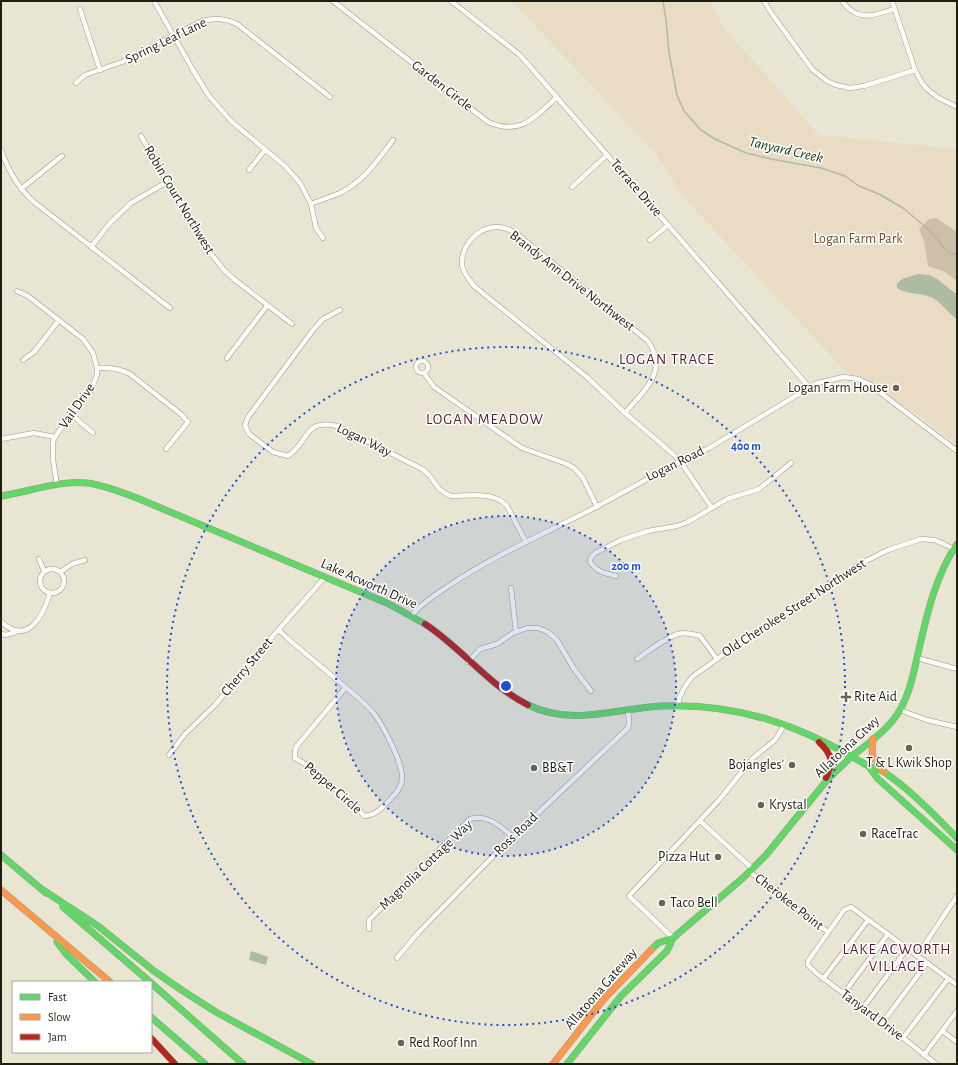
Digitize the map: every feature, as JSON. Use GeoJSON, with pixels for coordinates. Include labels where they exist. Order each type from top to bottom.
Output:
{"type":"FeatureCollection","features":[{"type":"Feature","properties":{"kind":"main road","name":"Lake Acworth Drive"},"geometry":{"type":"LineString","coordinates":[[1,496],[57,485],[86,483],[117,490],[412,615],[434,631],[498,688],[531,706],[550,713],[570,717],[587,716],[654,706],[678,706],[731,711],[785,724],[852,756],[869,767],[884,772],[918,800],[957,838]]}},
{"type":"Feature","properties":{"kind":"main road","name":"Allatoona Gtwy"},"geometry":{"type":"LineString","coordinates":[[673,938],[752,870],[767,854],[823,784],[852,756],[884,729],[900,710],[910,686],[938,582],[946,561],[955,546]]}},
{"type":"Feature","properties":{"kind":"main road"},"geometry":{"type":"LineString","coordinates":[[815,738],[826,748],[831,757],[829,773],[823,784]]}},
{"type":"Feature","properties":{"kind":"main road"},"geometry":{"type":"LineString","coordinates":[[873,739],[872,755],[884,772]]}},
{"type":"Feature","properties":{"kind":"main road","name":"Lake Acworth Drive"},"geometry":{"type":"LineString","coordinates":[[869,767],[878,779],[957,850]]}},
{"type":"Feature","properties":{"kind":"main road"},"geometry":{"type":"LineString","coordinates":[[1,855],[150,981]]}},
{"type":"Feature","properties":{"kind":"main road"},"geometry":{"type":"LineString","coordinates":[[1,890],[109,981]]}},
{"type":"Feature","properties":{"kind":"main road"},"geometry":{"type":"LineString","coordinates":[[43,890],[98,926],[154,971],[183,991],[216,1012],[312,1064]]}},
{"type":"Feature","properties":{"kind":"main road"},"geometry":{"type":"LineString","coordinates":[[50,932],[66,954],[94,981]]}},
{"type":"Feature","properties":{"kind":"main road","name":"Allatoona Gateway"},"geometry":{"type":"LineString","coordinates":[[553,1064],[603,1000],[632,968],[658,943],[673,938]]}},
{"type":"Feature","properties":{"kind":"main road","name":"Allatoona Gateway"},"geometry":{"type":"LineString","coordinates":[[567,1064],[621,996],[667,951],[673,938]]}},
{"type":"Feature","properties":{"kind":"main road"},"geometry":{"type":"LineString","coordinates":[[152,983],[243,1064]]}},
{"type":"Feature","properties":{"kind":"main road"},"geometry":{"type":"LineString","coordinates":[[152,1018],[205,1064]]}},
{"type":"Feature","properties":{"kind":"main road"},"geometry":{"type":"LineString","coordinates":[[152,1039],[175,1064]]}},
{"type":"Feature","properties":{"kind":"street"},"geometry":{"type":"LineString","coordinates":[[154,1],[209,96],[232,122],[294,174],[311,204],[316,228],[323,238]]}},
{"type":"Feature","properties":{"kind":"street","name":"Garden Circle"},"geometry":{"type":"LineString","coordinates":[[333,1],[488,122],[509,128],[524,125],[532,120],[557,97]]}},
{"type":"Feature","properties":{"kind":"street","name":"Terrace Drive"},"geometry":{"type":"LineString","coordinates":[[451,1],[520,55],[809,387]]}},
{"type":"Feature","properties":{"kind":"street"},"geometry":{"type":"LineString","coordinates":[[764,1],[812,69],[819,76],[836,86],[850,88],[864,86],[915,70]]}},
{"type":"Feature","properties":{"kind":"street"},"geometry":{"type":"LineString","coordinates":[[842,1],[853,13],[864,16],[894,9]]}},
{"type":"Feature","properties":{"kind":"street"},"geometry":{"type":"LineString","coordinates":[[892,1],[915,70],[922,83],[931,93],[957,107]]}},
{"type":"Feature","properties":{"kind":"street"},"geometry":{"type":"LineString","coordinates":[[80,9],[100,70]]}},
{"type":"Feature","properties":{"kind":"street","name":"Spring Leaf Lane"},"geometry":{"type":"LineString","coordinates":[[76,83],[85,75],[122,62],[202,21],[213,18],[229,20],[237,24],[330,97]]}},
{"type":"Feature","properties":{"kind":"street","name":"Robin Court Northwest"},"geometry":{"type":"LineString","coordinates":[[141,136],[201,242],[212,256],[235,280],[292,324]]}},
{"type":"Feature","properties":{"kind":"street"},"geometry":{"type":"LineString","coordinates":[[311,204],[341,192],[356,183],[372,168],[393,140]]}},
{"type":"Feature","properties":{"kind":"street"},"geometry":{"type":"LineString","coordinates":[[1,150],[12,175],[21,189],[34,202],[170,308]]}},
{"type":"Feature","properties":{"kind":"street"},"geometry":{"type":"LineString","coordinates":[[250,170],[265,150]]}},
{"type":"Feature","properties":{"kind":"street"},"geometry":{"type":"LineString","coordinates":[[572,187],[608,155]]}},
{"type":"Feature","properties":{"kind":"street"},"geometry":{"type":"LineString","coordinates":[[21,189],[62,156]]}},
{"type":"Feature","properties":{"kind":"street"},"geometry":{"type":"LineString","coordinates":[[91,247],[110,223],[131,203],[166,182]]}},
{"type":"Feature","properties":{"kind":"street"},"geometry":{"type":"LineString","coordinates":[[650,240],[668,225]]}},
{"type":"Feature","properties":{"kind":"street","name":"Brandy Ann Drive Northwest"},"geometry":{"type":"LineString","coordinates":[[625,414],[648,386],[655,374],[656,357],[648,341],[517,234],[497,227],[478,233],[470,240],[462,261],[462,266],[465,273],[474,286],[588,378],[625,414],[666,447],[680,461],[712,508]]}},
{"type":"Feature","properties":{"kind":"street","name":"Vail Drive"},"geometry":{"type":"LineString","coordinates":[[17,291],[28,296],[83,339],[93,353],[97,368],[97,374],[92,389],[55,437],[53,445],[53,460],[57,485]]}},
{"type":"Feature","properties":{"kind":"street"},"geometry":{"type":"LineString","coordinates":[[226,358],[267,306]]}},
{"type":"Feature","properties":{"kind":"street","name":"Logan Way"},"geometry":{"type":"LineString","coordinates":[[340,310],[323,319],[313,330],[248,417],[245,425],[249,434],[273,452],[288,456],[296,451],[308,432],[314,427],[321,424],[337,426],[422,469],[430,476],[438,488],[446,494],[451,496],[490,496],[503,501],[526,542]]}},
{"type":"Feature","properties":{"kind":"street"},"geometry":{"type":"LineString","coordinates":[[23,360],[34,352],[59,320]]}},
{"type":"Feature","properties":{"kind":"street"},"geometry":{"type":"LineString","coordinates":[[97,368],[114,368],[130,374],[182,415],[188,422],[166,449]]}},
{"type":"Feature","properties":{"kind":"street"},"geometry":{"type":"LineString","coordinates":[[424,373],[434,387],[516,444],[531,452],[567,464],[574,468],[583,478],[597,506]]}},
{"type":"Feature","properties":{"kind":"street","name":"Logan Road"},"geometry":{"type":"LineString","coordinates":[[412,615],[416,610],[439,592],[465,575],[715,444],[809,387],[824,381],[844,377],[858,379],[869,384],[957,451]]}},
{"type":"Feature","properties":{"kind":"street"},"geometry":{"type":"LineString","coordinates":[[72,415],[93,432]]}},
{"type":"Feature","properties":{"kind":"street"},"geometry":{"type":"LineString","coordinates":[[1,438],[34,433],[55,437]]}},
{"type":"Feature","properties":{"kind":"street"},"geometry":{"type":"LineString","coordinates":[[616,576],[602,573],[596,569],[590,562],[592,556],[621,540],[648,531],[677,526],[688,522],[727,499],[759,489],[792,463]]}},
{"type":"Feature","properties":{"kind":"street","name":"Old Cherokee Street Northwest"},"geometry":{"type":"LineString","coordinates":[[678,706],[679,698],[687,682],[692,677],[717,658],[858,564],[906,544],[926,538],[955,546]]}},
{"type":"Feature","properties":{"kind":"street"},"geometry":{"type":"LineString","coordinates":[[39,559],[44,571]]}},
{"type":"Feature","properties":{"kind":"street"},"geometry":{"type":"LineString","coordinates":[[60,572],[72,564],[85,560]]}},
{"type":"Feature","properties":{"kind":"street"},"geometry":{"type":"LineString","coordinates":[[54,568],[60,572],[64,579],[64,583],[59,591],[50,593],[43,590],[39,582],[44,571],[54,568]]}},
{"type":"Feature","properties":{"kind":"street","name":"Cherry Street"},"geometry":{"type":"LineString","coordinates":[[169,755],[185,734],[215,705],[325,577]]}},
{"type":"Feature","properties":{"kind":"street"},"geometry":{"type":"LineString","coordinates":[[511,588],[516,632]]}},
{"type":"Feature","properties":{"kind":"street"},"geometry":{"type":"LineString","coordinates":[[1,634],[6,635],[26,630],[33,626],[42,614],[50,593]]}},
{"type":"Feature","properties":{"kind":"street"},"geometry":{"type":"LineString","coordinates":[[1,622],[11,629],[18,631]]}},
{"type":"Feature","properties":{"kind":"street"},"geometry":{"type":"LineString","coordinates":[[468,662],[480,649],[497,644],[516,632],[538,628],[548,632],[557,640],[574,669],[591,691]]}},
{"type":"Feature","properties":{"kind":"street","name":"Pepper Circle"},"geometry":{"type":"LineString","coordinates":[[279,630],[346,687],[368,707],[380,721],[389,739],[402,773],[402,779],[399,789],[376,814],[371,816],[364,816],[356,806],[307,765],[295,758],[296,747],[346,687]]}},
{"type":"Feature","properties":{"kind":"street"},"geometry":{"type":"LineString","coordinates":[[636,659],[678,634],[700,636],[717,658]]}},
{"type":"Feature","properties":{"kind":"street"},"geometry":{"type":"LineString","coordinates":[[918,658],[957,669]]}},
{"type":"Feature","properties":{"kind":"street","name":"Ross Road"},"geometry":{"type":"LineString","coordinates":[[397,958],[418,932],[513,837],[628,728],[628,710]]}},
{"type":"Feature","properties":{"kind":"street"},"geometry":{"type":"LineString","coordinates":[[900,710],[927,720],[957,727]]}},
{"type":"Feature","properties":{"kind":"street"},"geometry":{"type":"LineString","coordinates":[[673,938],[629,896],[720,799],[752,758],[775,740],[785,724]]}},
{"type":"Feature","properties":{"kind":"street","name":"Magnolia Cottage Way"},"geometry":{"type":"LineString","coordinates":[[369,929],[369,920],[470,819],[478,816],[488,819],[513,837]]}},
{"type":"Feature","properties":{"kind":"street","name":"Cherokee Point"},"geometry":{"type":"LineString","coordinates":[[700,821],[752,870],[828,932]]}},
{"type":"Feature","properties":{"kind":"street"},"geometry":{"type":"LineString","coordinates":[[917,956],[957,896]]}},
{"type":"Feature","properties":{"kind":"street"},"geometry":{"type":"LineString","coordinates":[[828,932],[844,910],[851,907],[957,985]]}},
{"type":"Feature","properties":{"kind":"street"},"geometry":{"type":"LineString","coordinates":[[823,979],[868,920]]}},
{"type":"Feature","properties":{"kind":"street","name":"Tanyard Drive"},"geometry":{"type":"LineString","coordinates":[[828,932],[810,958],[808,965],[812,970],[883,1022],[936,1064]]}},
{"type":"Feature","properties":{"kind":"street"},"geometry":{"type":"LineString","coordinates":[[844,993],[888,934]]}},
{"type":"Feature","properties":{"kind":"street"},"geometry":{"type":"LineString","coordinates":[[863,1008],[907,949]]}},
{"type":"Feature","properties":{"kind":"street"},"geometry":{"type":"LineString","coordinates":[[883,1022],[927,964]]}},
{"type":"Feature","properties":{"kind":"street"},"geometry":{"type":"LineString","coordinates":[[903,1038],[948,979]]}},
{"type":"Feature","properties":{"kind":"street"},"geometry":{"type":"LineString","coordinates":[[924,1055],[957,1011]]}},
{"type":"Feature","properties":{"kind":"street"},"geometry":{"type":"LineString","coordinates":[[942,1031],[957,1042]]}},
{"type":"Feature","properties":{"kind":"green space","name":"Logan Farm Park"},"geometry":{"type":"Polygon","coordinates":[[[512,1],[710,1],[724,28],[819,135],[957,149],[957,445],[920,416],[844,370],[682,195],[655,153],[512,1]]]}},
{"type":"Feature","properties":{"kind":"shaded area"},"geometry":{"type":"Polygon","coordinates":[[[936,218],[957,232],[957,281],[945,272],[928,266],[924,241],[919,229],[929,219],[936,218]]]}},
{"type":"Feature","properties":{"kind":"shaded area"},"geometry":{"type":"Polygon","coordinates":[[[918,274],[929,275],[937,279],[956,294],[957,319],[931,297],[897,288],[897,284],[902,279],[918,274]]]}},
{"type":"Feature","properties":{"kind":"shaded area"},"geometry":{"type":"Polygon","coordinates":[[[251,951],[268,957],[266,965],[249,960],[251,951]]]}},
{"type":"Feature","properties":{"kind":"waterway","name":"Tanyard Creek"},"geometry":{"type":"LineString","coordinates":[[663,1],[669,53],[677,95],[684,111],[701,130],[715,139],[746,153],[821,168],[845,176],[859,186],[879,194],[903,208],[929,230],[946,250],[952,254],[957,254]]}},
{"type":"Feature","properties":{"kind":"traffic: fast"},"geometry":{"type":"LineString","coordinates":[[1,496],[65,483],[87,483],[106,487],[137,498],[389,604],[425,624]]}},
{"type":"Feature","properties":{"kind":"traffic: fast"},"geometry":{"type":"LineString","coordinates":[[852,756],[872,741],[890,723],[903,704],[912,678],[932,599],[942,571],[957,544]]}},
{"type":"Feature","properties":{"kind":"traffic: fast"},"geometry":{"type":"LineString","coordinates":[[528,705],[562,715],[578,716],[645,707],[690,706],[716,708],[767,719],[791,727],[865,764],[883,771],[919,801],[957,838]]}},
{"type":"Feature","properties":{"kind":"traffic: fast"},"geometry":{"type":"LineString","coordinates":[[651,950],[658,943],[673,938],[744,877],[766,855],[828,779],[852,756]]}},
{"type":"Feature","properties":{"kind":"traffic: fast"},"geometry":{"type":"LineString","coordinates":[[869,767],[878,779],[957,850]]}},
{"type":"Feature","properties":{"kind":"traffic: fast"},"geometry":{"type":"LineString","coordinates":[[1,855],[46,893]]}},
{"type":"Feature","properties":{"kind":"traffic: fast"},"geometry":{"type":"LineString","coordinates":[[43,890],[98,926],[154,971],[183,991],[216,1012],[312,1064]]}},
{"type":"Feature","properties":{"kind":"traffic: fast"},"geometry":{"type":"LineString","coordinates":[[63,907],[149,981]]}},
{"type":"Feature","properties":{"kind":"traffic: fast"},"geometry":{"type":"LineString","coordinates":[[567,1064],[621,996],[667,951],[673,938]]}},
{"type":"Feature","properties":{"kind":"traffic: fast"},"geometry":{"type":"LineString","coordinates":[[57,942],[66,954],[94,981]]}},
{"type":"Feature","properties":{"kind":"traffic: fast"},"geometry":{"type":"LineString","coordinates":[[152,984],[243,1064]]}},
{"type":"Feature","properties":{"kind":"traffic: fast"},"geometry":{"type":"LineString","coordinates":[[152,1018],[205,1064]]}},
{"type":"Feature","properties":{"kind":"traffic: slow"},"geometry":{"type":"LineString","coordinates":[[873,739],[872,755],[884,772]]}},
{"type":"Feature","properties":{"kind":"traffic: slow"},"geometry":{"type":"LineString","coordinates":[[1,890],[109,981]]}},
{"type":"Feature","properties":{"kind":"traffic: slow"},"geometry":{"type":"LineString","coordinates":[[553,1064],[603,1000],[651,950]]}},
{"type":"Feature","properties":{"kind":"traffic: jam"},"geometry":{"type":"LineString","coordinates":[[425,624],[451,644],[487,677],[513,697],[528,705]]}},
{"type":"Feature","properties":{"kind":"traffic: jam"},"geometry":{"type":"LineString","coordinates":[[819,742],[827,750],[831,763],[826,778]]}},
{"type":"Feature","properties":{"kind":"traffic: jam"},"geometry":{"type":"LineString","coordinates":[[152,1039],[175,1064]]}},
{"type":"Feature","properties":{"kind":"place","name":"Logan Farm House"},"geometry":{"type":"Point","coordinates":[896,388]}},
{"type":"Feature","properties":{"kind":"place","name":"Rite Aid"},"geometry":{"type":"Point","coordinates":[846,697]}},
{"type":"Feature","properties":{"kind":"place","name":"T & L Kwik Shop"},"geometry":{"type":"Point","coordinates":[909,748]}},
{"type":"Feature","properties":{"kind":"place","name":"Bojangles'"},"geometry":{"type":"Point","coordinates":[792,765]}},
{"type":"Feature","properties":{"kind":"place","name":"BB&T"},"geometry":{"type":"Point","coordinates":[534,768]}},
{"type":"Feature","properties":{"kind":"place","name":"Krystal"},"geometry":{"type":"Point","coordinates":[761,805]}},
{"type":"Feature","properties":{"kind":"place","name":"RaceTrac"},"geometry":{"type":"Point","coordinates":[863,834]}},
{"type":"Feature","properties":{"kind":"place","name":"Pizza Hut"},"geometry":{"type":"Point","coordinates":[718,857]}},
{"type":"Feature","properties":{"kind":"place","name":"Taco Bell"},"geometry":{"type":"Point","coordinates":[662,903]}},
{"type":"Feature","properties":{"kind":"place","name":"Red Roof Inn"},"geometry":{"type":"Point","coordinates":[401,1043]}},
{"type":"Feature","properties":{"kind":"district","name":"LOGAN TRACE"},"geometry":{"type":"Point","coordinates":[667,359]}},
{"type":"Feature","properties":{"kind":"district","name":"LOGAN MEADOW"},"geometry":{"type":"Point","coordinates":[485,419]}},
{"type":"Feature","properties":{"kind":"district","name":"LAKE ACWORTH VILLAGE"},"geometry":{"type":"Point","coordinates":[897,958]}}]}
